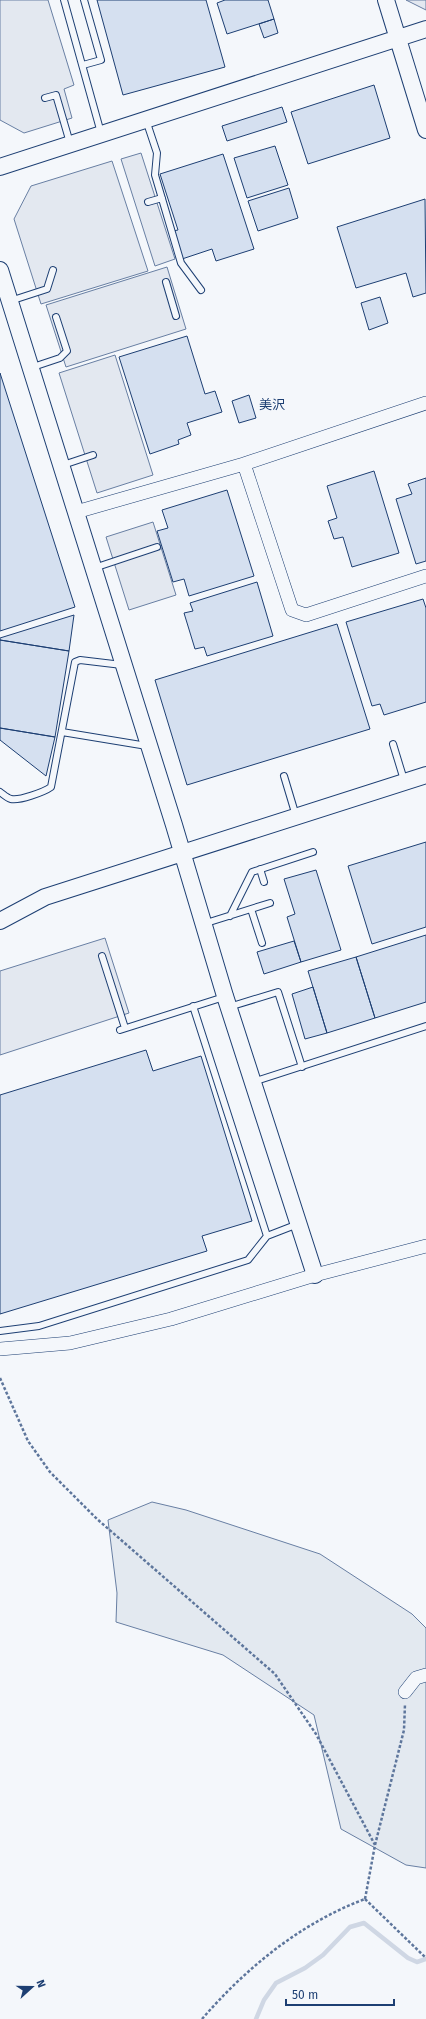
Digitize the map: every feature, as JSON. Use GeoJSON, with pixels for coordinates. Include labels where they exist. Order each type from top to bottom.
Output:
{"type":"FeatureCollection","features":[{"type":"Feature","properties":{"kind":"street"},"geometry":{"type":"LineString","coordinates":[[386,0],[426,130]]}},
{"type":"Feature","properties":{"kind":"street"},"geometry":{"type":"LineString","coordinates":[[0,167],[426,29]]}},
{"type":"Feature","properties":{"kind":"street"},"geometry":{"type":"LineString","coordinates":[[0,270],[183,853],[227,1002],[315,1275]]}},
{"type":"Feature","properties":{"kind":"street"},"geometry":{"type":"LineString","coordinates":[[76,512],[244,464],[426,403]]}},
{"type":"Feature","properties":{"kind":"street"},"geometry":{"type":"LineString","coordinates":[[244,464],[292,610],[306,615],[426,576]]}},
{"type":"Feature","properties":{"kind":"street"},"geometry":{"type":"LineString","coordinates":[[0,921],[45,897],[426,775]]}},
{"type":"Feature","properties":{"kind":"street"},"geometry":{"type":"LineString","coordinates":[[0,1349],[70,1343],[171,1319],[315,1275],[426,1246]]}},
{"type":"Feature","properties":{"kind":"street"},"geometry":{"type":"LineString","coordinates":[[405,1692],[416,1678],[426,1675]]}},
{"type":"Feature","properties":{"kind":"lane"},"geometry":{"type":"LineString","coordinates":[[64,0],[102,134]]}},
{"type":"Feature","properties":{"kind":"lane"},"geometry":{"type":"LineString","coordinates":[[82,65],[101,60],[84,0]]}},
{"type":"Feature","properties":{"kind":"lane"},"geometry":{"type":"LineString","coordinates":[[45,98],[56,95],[71,144]]}},
{"type":"Feature","properties":{"kind":"lane"},"geometry":{"type":"LineString","coordinates":[[146,120],[157,153],[155,175],[181,263],[201,290]]}},
{"type":"Feature","properties":{"kind":"lane"},"geometry":{"type":"LineString","coordinates":[[148,202],[162,198]]}},
{"type":"Feature","properties":{"kind":"lane"},"geometry":{"type":"LineString","coordinates":[[10,301],[47,289],[53,270]]}},
{"type":"Feature","properties":{"kind":"lane"},"geometry":{"type":"LineString","coordinates":[[166,282],[176,316]]}},
{"type":"Feature","properties":{"kind":"lane"},"geometry":{"type":"LineString","coordinates":[[30,368],[60,358],[67,351],[56,317]]}},
{"type":"Feature","properties":{"kind":"lane"},"geometry":{"type":"LineString","coordinates":[[62,465],[94,455]]}},
{"type":"Feature","properties":{"kind":"lane"},"geometry":{"type":"LineString","coordinates":[[93,568],[157,547]]}},
{"type":"Feature","properties":{"kind":"lane"},"geometry":{"type":"LineString","coordinates":[[0,792],[10,799],[18,799],[47,790],[51,787],[75,662],[80,660],[123,665]]}},
{"type":"Feature","properties":{"kind":"lane"},"geometry":{"type":"LineString","coordinates":[[62,732],[150,747]]}},
{"type":"Feature","properties":{"kind":"lane"},"geometry":{"type":"LineString","coordinates":[[393,744],[404,782]]}},
{"type":"Feature","properties":{"kind":"lane"},"geometry":{"type":"LineString","coordinates":[[284,776],[296,817]]}},
{"type":"Feature","properties":{"kind":"lane"},"geometry":{"type":"LineString","coordinates":[[230,916],[252,872],[313,852]]}},
{"type":"Feature","properties":{"kind":"lane"},"geometry":{"type":"LineString","coordinates":[[260,870],[264,882]]}},
{"type":"Feature","properties":{"kind":"lane"},"geometry":{"type":"LineString","coordinates":[[203,924],[270,902]]}},
{"type":"Feature","properties":{"kind":"lane"},"geometry":{"type":"LineString","coordinates":[[251,909],[262,943]]}},
{"type":"Feature","properties":{"kind":"lane"},"geometry":{"type":"LineString","coordinates":[[102,956],[109,989],[122,1029],[193,1006],[227,1002],[278,992],[302,1066]]}},
{"type":"Feature","properties":{"kind":"lane"},"geometry":{"type":"LineString","coordinates":[[193,1006],[267,1236]]}},
{"type":"Feature","properties":{"kind":"lane"},"geometry":{"type":"LineString","coordinates":[[253,1082],[426,1026]]}},
{"type":"Feature","properties":{"kind":"lane"},"geometry":{"type":"LineString","coordinates":[[0,1332],[39,1326],[248,1260],[267,1236],[298,1224]]}},
{"type":"Feature","properties":{"kind":"path"},"geometry":{"type":"LineString","coordinates":[[0,1378],[28,1441],[50,1472],[97,1519],[275,1674],[316,1734],[375,1845]]}},
{"type":"Feature","properties":{"kind":"path"},"geometry":{"type":"LineString","coordinates":[[365,1899],[375,1845],[404,1730],[405,1692]]}},
{"type":"Feature","properties":{"kind":"path"},"geometry":{"type":"LineString","coordinates":[[365,1899],[426,1958]]}},
{"type":"Feature","properties":{"kind":"path"},"geometry":{"type":"LineString","coordinates":[[202,2019],[219,1999],[293,1935],[339,1909],[365,1899]]}},
{"type":"Feature","properties":{"kind":"shaded area"},"geometry":{"type":"Polygon","coordinates":[[[0,0],[48,0],[74,85],[64,89],[72,118],[24,133],[0,120],[0,0]]]}},
{"type":"Feature","properties":{"kind":"shaded area"},"geometry":{"type":"Polygon","coordinates":[[[406,0],[426,0],[426,10],[406,0]]]}},
{"type":"Feature","properties":{"kind":"shaded area"},"geometry":{"type":"Polygon","coordinates":[[[141,153],[175,259],[155,266],[121,159],[141,153]]]}},
{"type":"Feature","properties":{"kind":"shaded area"},"geometry":{"type":"Polygon","coordinates":[[[112,161],[148,271],[41,304],[14,219],[31,186],[112,161]]]}},
{"type":"Feature","properties":{"kind":"shaded area"},"geometry":{"type":"Polygon","coordinates":[[[167,267],[186,329],[66,367],[46,305],[167,267]]]}},
{"type":"Feature","properties":{"kind":"shaded area"},"geometry":{"type":"Polygon","coordinates":[[[115,355],[153,475],[97,493],[59,373],[115,355]]]}},
{"type":"Feature","properties":{"kind":"shaded area"},"geometry":{"type":"Polygon","coordinates":[[[153,522],[176,595],[129,610],[106,537],[153,522]]]}},
{"type":"Feature","properties":{"kind":"shaded area"},"geometry":{"type":"Polygon","coordinates":[[[105,938],[129,1013],[0,1055],[0,971],[105,938]]]}},
{"type":"Feature","properties":{"kind":"shaded area"},"geometry":{"type":"Polygon","coordinates":[[[152,1502],[186,1510],[320,1554],[412,1614],[426,1628],[426,1868],[406,1865],[341,1829],[314,1715],[223,1655],[116,1622],[117,1593],[108,1520],[152,1502]]]}},
{"type":"Feature","properties":{"kind":"building"},"geometry":{"type":"Polygon","coordinates":[[[97,0],[206,0],[225,67],[123,95],[97,0]]]}},
{"type":"Feature","properties":{"kind":"building"},"geometry":{"type":"Polygon","coordinates":[[[225,0],[268,0],[274,19],[227,34],[217,3],[225,0]]]}},
{"type":"Feature","properties":{"kind":"building"},"geometry":{"type":"Polygon","coordinates":[[[274,19],[278,33],[264,38],[259,24],[274,19]]]}},
{"type":"Feature","properties":{"kind":"building"},"geometry":{"type":"Polygon","coordinates":[[[374,85],[390,138],[308,164],[291,112],[374,85]]]}},
{"type":"Feature","properties":{"kind":"building"},"geometry":{"type":"Polygon","coordinates":[[[282,107],[287,122],[227,141],[222,126],[282,107]]]}},
{"type":"Feature","properties":{"kind":"building"},"geometry":{"type":"Polygon","coordinates":[[[275,146],[288,185],[247,198],[234,158],[275,146]]]}},
{"type":"Feature","properties":{"kind":"building"},"geometry":{"type":"Polygon","coordinates":[[[223,154],[254,249],[216,261],[212,249],[182,259],[173,231],[178,230],[160,174],[223,154]]]}},
{"type":"Feature","properties":{"kind":"building"},"geometry":{"type":"Polygon","coordinates":[[[289,188],[298,218],[258,231],[248,201],[289,188]]]}},
{"type":"Feature","properties":{"kind":"building"},"geometry":{"type":"Polygon","coordinates":[[[425,199],[426,293],[413,297],[406,273],[356,288],[337,227],[425,199]]]}},
{"type":"Feature","properties":{"kind":"building"},"geometry":{"type":"Polygon","coordinates":[[[380,297],[388,323],[369,330],[361,303],[380,297]]]}},
{"type":"Feature","properties":{"kind":"building"},"geometry":{"type":"Polygon","coordinates":[[[187,336],[205,394],[215,391],[222,412],[187,423],[191,435],[178,440],[179,444],[150,454],[119,357],[187,336]]]}},
{"type":"Feature","properties":{"kind":"building"},"geometry":{"type":"Polygon","coordinates":[[[0,373],[75,607],[0,631],[0,373]]]}},
{"type":"Feature","properties":{"kind":"building"},"geometry":{"type":"Polygon","coordinates":[[[249,395],[256,418],[239,423],[232,401],[249,395]]]}},
{"type":"Feature","properties":{"kind":"building"},"geometry":{"type":"Polygon","coordinates":[[[374,471],[399,553],[352,567],[343,537],[334,539],[328,521],[337,518],[327,486],[374,471]]]}},
{"type":"Feature","properties":{"kind":"building"},"geometry":{"type":"Polygon","coordinates":[[[426,478],[426,561],[416,564],[396,499],[412,494],[408,484],[426,478]]]}},
{"type":"Feature","properties":{"kind":"building"},"geometry":{"type":"Polygon","coordinates":[[[227,490],[254,576],[189,596],[184,579],[173,582],[157,531],[168,528],[162,510],[227,490]]]}},
{"type":"Feature","properties":{"kind":"building"},"geometry":{"type":"Polygon","coordinates":[[[257,582],[273,636],[207,656],[204,647],[195,649],[184,613],[193,611],[190,603],[257,582]]]}},
{"type":"Feature","properties":{"kind":"building"},"geometry":{"type":"Polygon","coordinates":[[[423,599],[426,608],[426,702],[384,715],[380,704],[372,706],[346,622],[423,599]]]}},
{"type":"Feature","properties":{"kind":"building"},"geometry":{"type":"Polygon","coordinates":[[[74,615],[69,651],[0,640],[0,638],[74,615]]]}},
{"type":"Feature","properties":{"kind":"building"},"geometry":{"type":"Polygon","coordinates":[[[337,624],[370,729],[187,785],[155,680],[337,624]]]}},
{"type":"Feature","properties":{"kind":"building"},"geometry":{"type":"Polygon","coordinates":[[[0,640],[69,651],[55,737],[0,728],[0,640]]]}},
{"type":"Feature","properties":{"kind":"building"},"geometry":{"type":"Polygon","coordinates":[[[0,728],[55,737],[46,776],[0,740],[0,728]]]}},
{"type":"Feature","properties":{"kind":"building"},"geometry":{"type":"Polygon","coordinates":[[[426,842],[426,927],[372,944],[348,866],[426,842]]]}},
{"type":"Feature","properties":{"kind":"building"},"geometry":{"type":"Polygon","coordinates":[[[316,870],[341,950],[301,962],[287,917],[295,914],[284,879],[316,870]]]}},
{"type":"Feature","properties":{"kind":"building"},"geometry":{"type":"Polygon","coordinates":[[[426,935],[426,1002],[375,1018],[356,957],[426,935]]]}},
{"type":"Feature","properties":{"kind":"building"},"geometry":{"type":"Polygon","coordinates":[[[294,941],[301,962],[264,974],[257,952],[294,941]]]}},
{"type":"Feature","properties":{"kind":"building"},"geometry":{"type":"Polygon","coordinates":[[[356,957],[375,1018],[327,1033],[308,971],[356,957]]]}},
{"type":"Feature","properties":{"kind":"building"},"geometry":{"type":"Polygon","coordinates":[[[313,987],[327,1033],[305,1039],[292,994],[313,987]]]}},
{"type":"Feature","properties":{"kind":"building"},"geometry":{"type":"Polygon","coordinates":[[[146,1050],[153,1071],[201,1056],[252,1221],[202,1236],[207,1251],[0,1314],[0,1095],[146,1050]]]}},
{"type":"Feature","properties":{"kind":"waterway"},"geometry":{"type":"LineString","coordinates":[[256,2019],[264,2000],[276,1983],[305,1968],[323,1955],[350,1927],[364,1923],[408,1958],[417,1962],[426,1959]]}},
{"type":"Feature","properties":{"kind":"district","name":"美沢"},"geometry":{"type":"Point","coordinates":[272,404]}}]}
